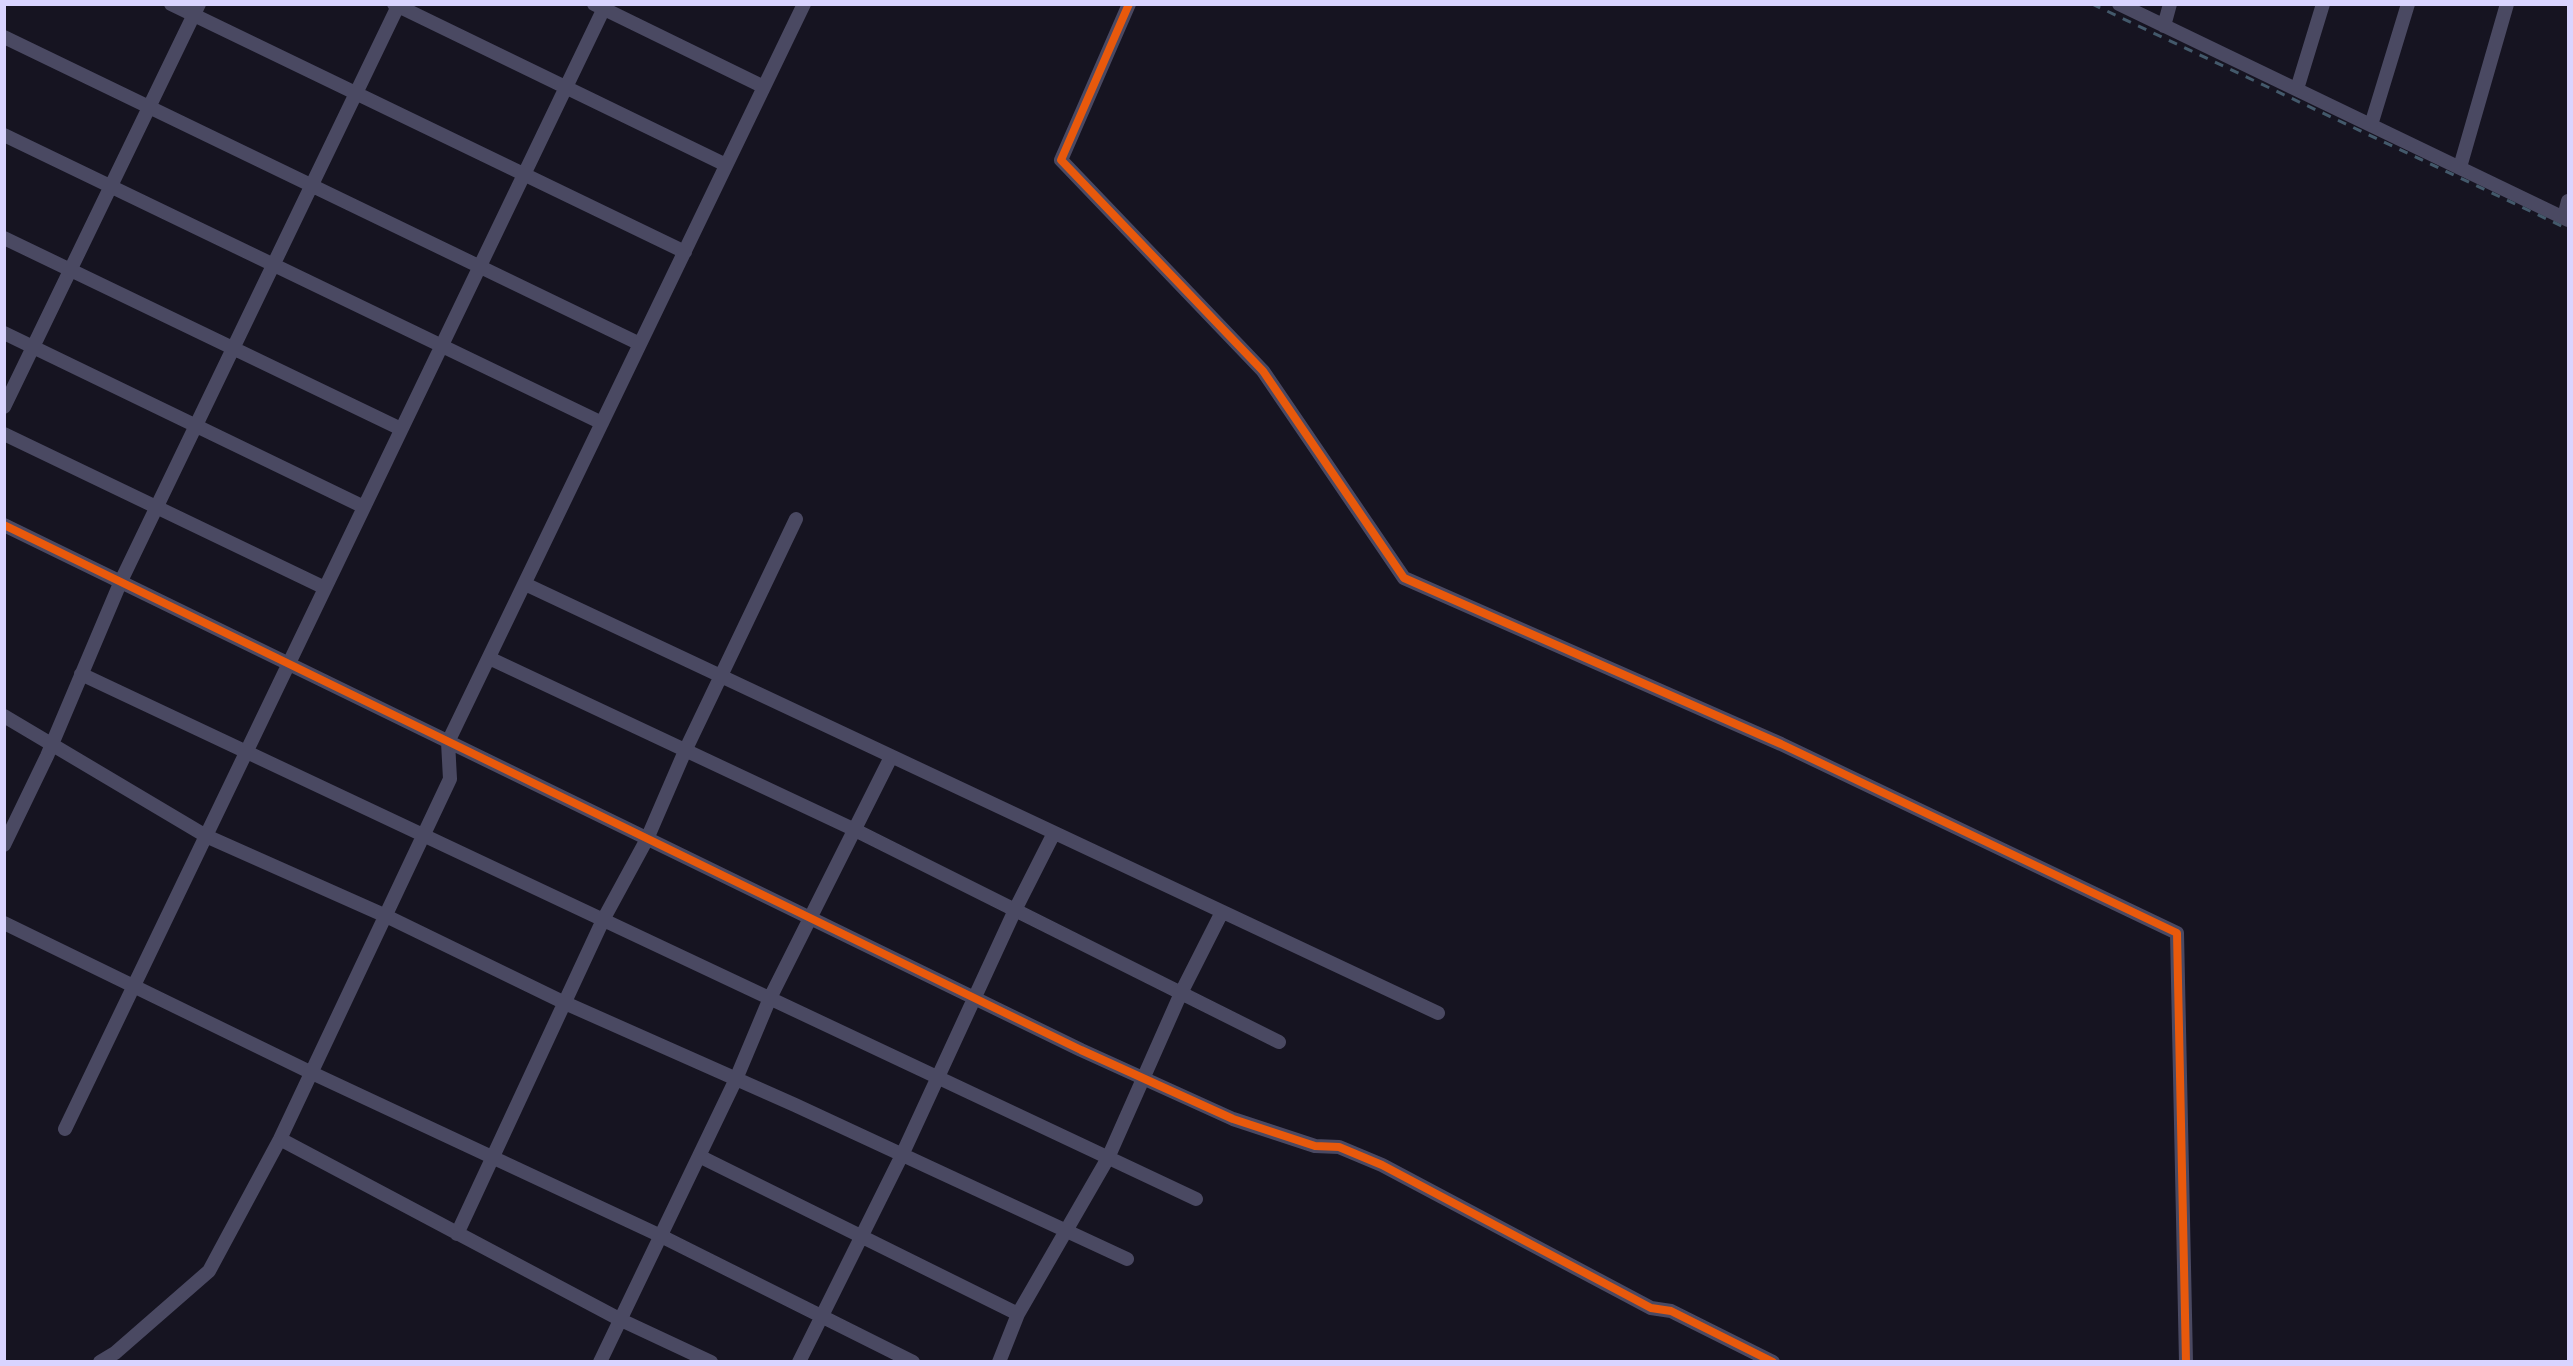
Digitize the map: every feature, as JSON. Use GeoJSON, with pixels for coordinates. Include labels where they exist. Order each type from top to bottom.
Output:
{"type":"FeatureCollection","features":[{"type":"Feature","properties":{"kind":"street"},"geometry":{"type":"LineString","coordinates":[[171,4],[196,10],[356,94],[684,252]]}},
{"type":"Feature","properties":{"kind":"street"},"geometry":{"type":"LineString","coordinates":[[1129,4],[1061,160],[1263,371],[1404,578],[1781,744],[2177,933],[2186,1362]]}},
{"type":"Feature","properties":{"kind":"street"},"geometry":{"type":"LineString","coordinates":[[2120,4],[2566,219],[2568,201]]}},
{"type":"Feature","properties":{"kind":"street"},"geometry":{"type":"LineString","coordinates":[[2164,26],[2170,4]]}},
{"type":"Feature","properties":{"kind":"street"},"geometry":{"type":"LineString","coordinates":[[2297,89],[2323,4]]}},
{"type":"Feature","properties":{"kind":"street"},"geometry":{"type":"LineString","coordinates":[[2371,124],[2409,4]]}},
{"type":"Feature","properties":{"kind":"street"},"geometry":{"type":"LineString","coordinates":[[2460,167],[2507,4]]}},
{"type":"Feature","properties":{"kind":"street"},"geometry":{"type":"LineString","coordinates":[[4,845],[52,745],[121,581],[397,5],[726,165]]}},
{"type":"Feature","properties":{"kind":"street"},"geometry":{"type":"LineString","coordinates":[[65,1129],[566,88],[601,6],[764,87]]}},
{"type":"Feature","properties":{"kind":"street"},"geometry":{"type":"LineString","coordinates":[[100,1362],[115,1353],[209,1271],[280,1139],[450,780],[448,742],[764,87],[800,6]]}},
{"type":"Feature","properties":{"kind":"street"},"geometry":{"type":"LineString","coordinates":[[4,407],[196,10]]}},
{"type":"Feature","properties":{"kind":"street"},"geometry":{"type":"LineString","coordinates":[[4,37],[640,344]]}},
{"type":"Feature","properties":{"kind":"street"},"geometry":{"type":"LineString","coordinates":[[4,135],[602,423]]}},
{"type":"Feature","properties":{"kind":"street"},"geometry":{"type":"LineString","coordinates":[[4,238],[401,429]]}},
{"type":"Feature","properties":{"kind":"street"},"geometry":{"type":"LineString","coordinates":[[4,333],[364,507]]}},
{"type":"Feature","properties":{"kind":"street"},"geometry":{"type":"LineString","coordinates":[[4,434],[325,588]]}},
{"type":"Feature","properties":{"kind":"street"},"geometry":{"type":"LineString","coordinates":[[458,1234],[603,920],[647,838],[685,751],[796,519]]}},
{"type":"Feature","properties":{"kind":"street"},"geometry":{"type":"LineString","coordinates":[[4,525],[974,998],[1233,1119],[1315,1146],[1339,1148],[1382,1165],[1652,1308],[1671,1311],[1773,1362]]}},
{"type":"Feature","properties":{"kind":"street"},"geometry":{"type":"LineString","coordinates":[[525,584],[1438,1012]]}},
{"type":"Feature","properties":{"kind":"street"},"geometry":{"type":"LineString","coordinates":[[489,658],[853,829],[1279,1042]]}},
{"type":"Feature","properties":{"kind":"street"},"geometry":{"type":"LineString","coordinates":[[81,674],[1196,1198]]}},
{"type":"Feature","properties":{"kind":"street"},"geometry":{"type":"LineString","coordinates":[[4,716],[206,836],[386,916],[565,1003],[736,1078],[1126,1258]]}},
{"type":"Feature","properties":{"kind":"street"},"geometry":{"type":"LineString","coordinates":[[600,1362],[736,1078],[771,998],[853,829],[891,757]]}},
{"type":"Feature","properties":{"kind":"street"},"geometry":{"type":"LineString","coordinates":[[799,1362],[902,1155],[1015,910],[1054,833]]}},
{"type":"Feature","properties":{"kind":"street"},"geometry":{"type":"LineString","coordinates":[[999,1362],[1018,1314],[1107,1158],[1180,993],[1222,912]]}},
{"type":"Feature","properties":{"kind":"street"},"geometry":{"type":"LineString","coordinates":[[4,923],[312,1073],[661,1236],[913,1362]]}},
{"type":"Feature","properties":{"kind":"street"},"geometry":{"type":"LineString","coordinates":[[280,1139],[621,1320],[711,1362]]}},
{"type":"Feature","properties":{"kind":"street"},"geometry":{"type":"LineString","coordinates":[[699,1156],[1018,1314]]}},
{"type":"Feature","properties":{"kind":"railway"},"geometry":{"type":"LineString","coordinates":[[2092,4],[2568,229]]}},
{"type":"Feature","properties":{"kind":"cycle path"},"geometry":{"type":"LineString","coordinates":[[1129,4],[1061,160],[1263,371],[1404,578],[1781,744],[2177,933],[2186,1362]]}},
{"type":"Feature","properties":{"kind":"cycle path"},"geometry":{"type":"LineString","coordinates":[[4,525],[1081,1050],[1233,1119],[1315,1146],[1339,1147],[1382,1165],[1651,1308],[1671,1311],[1773,1362]]}}]}
